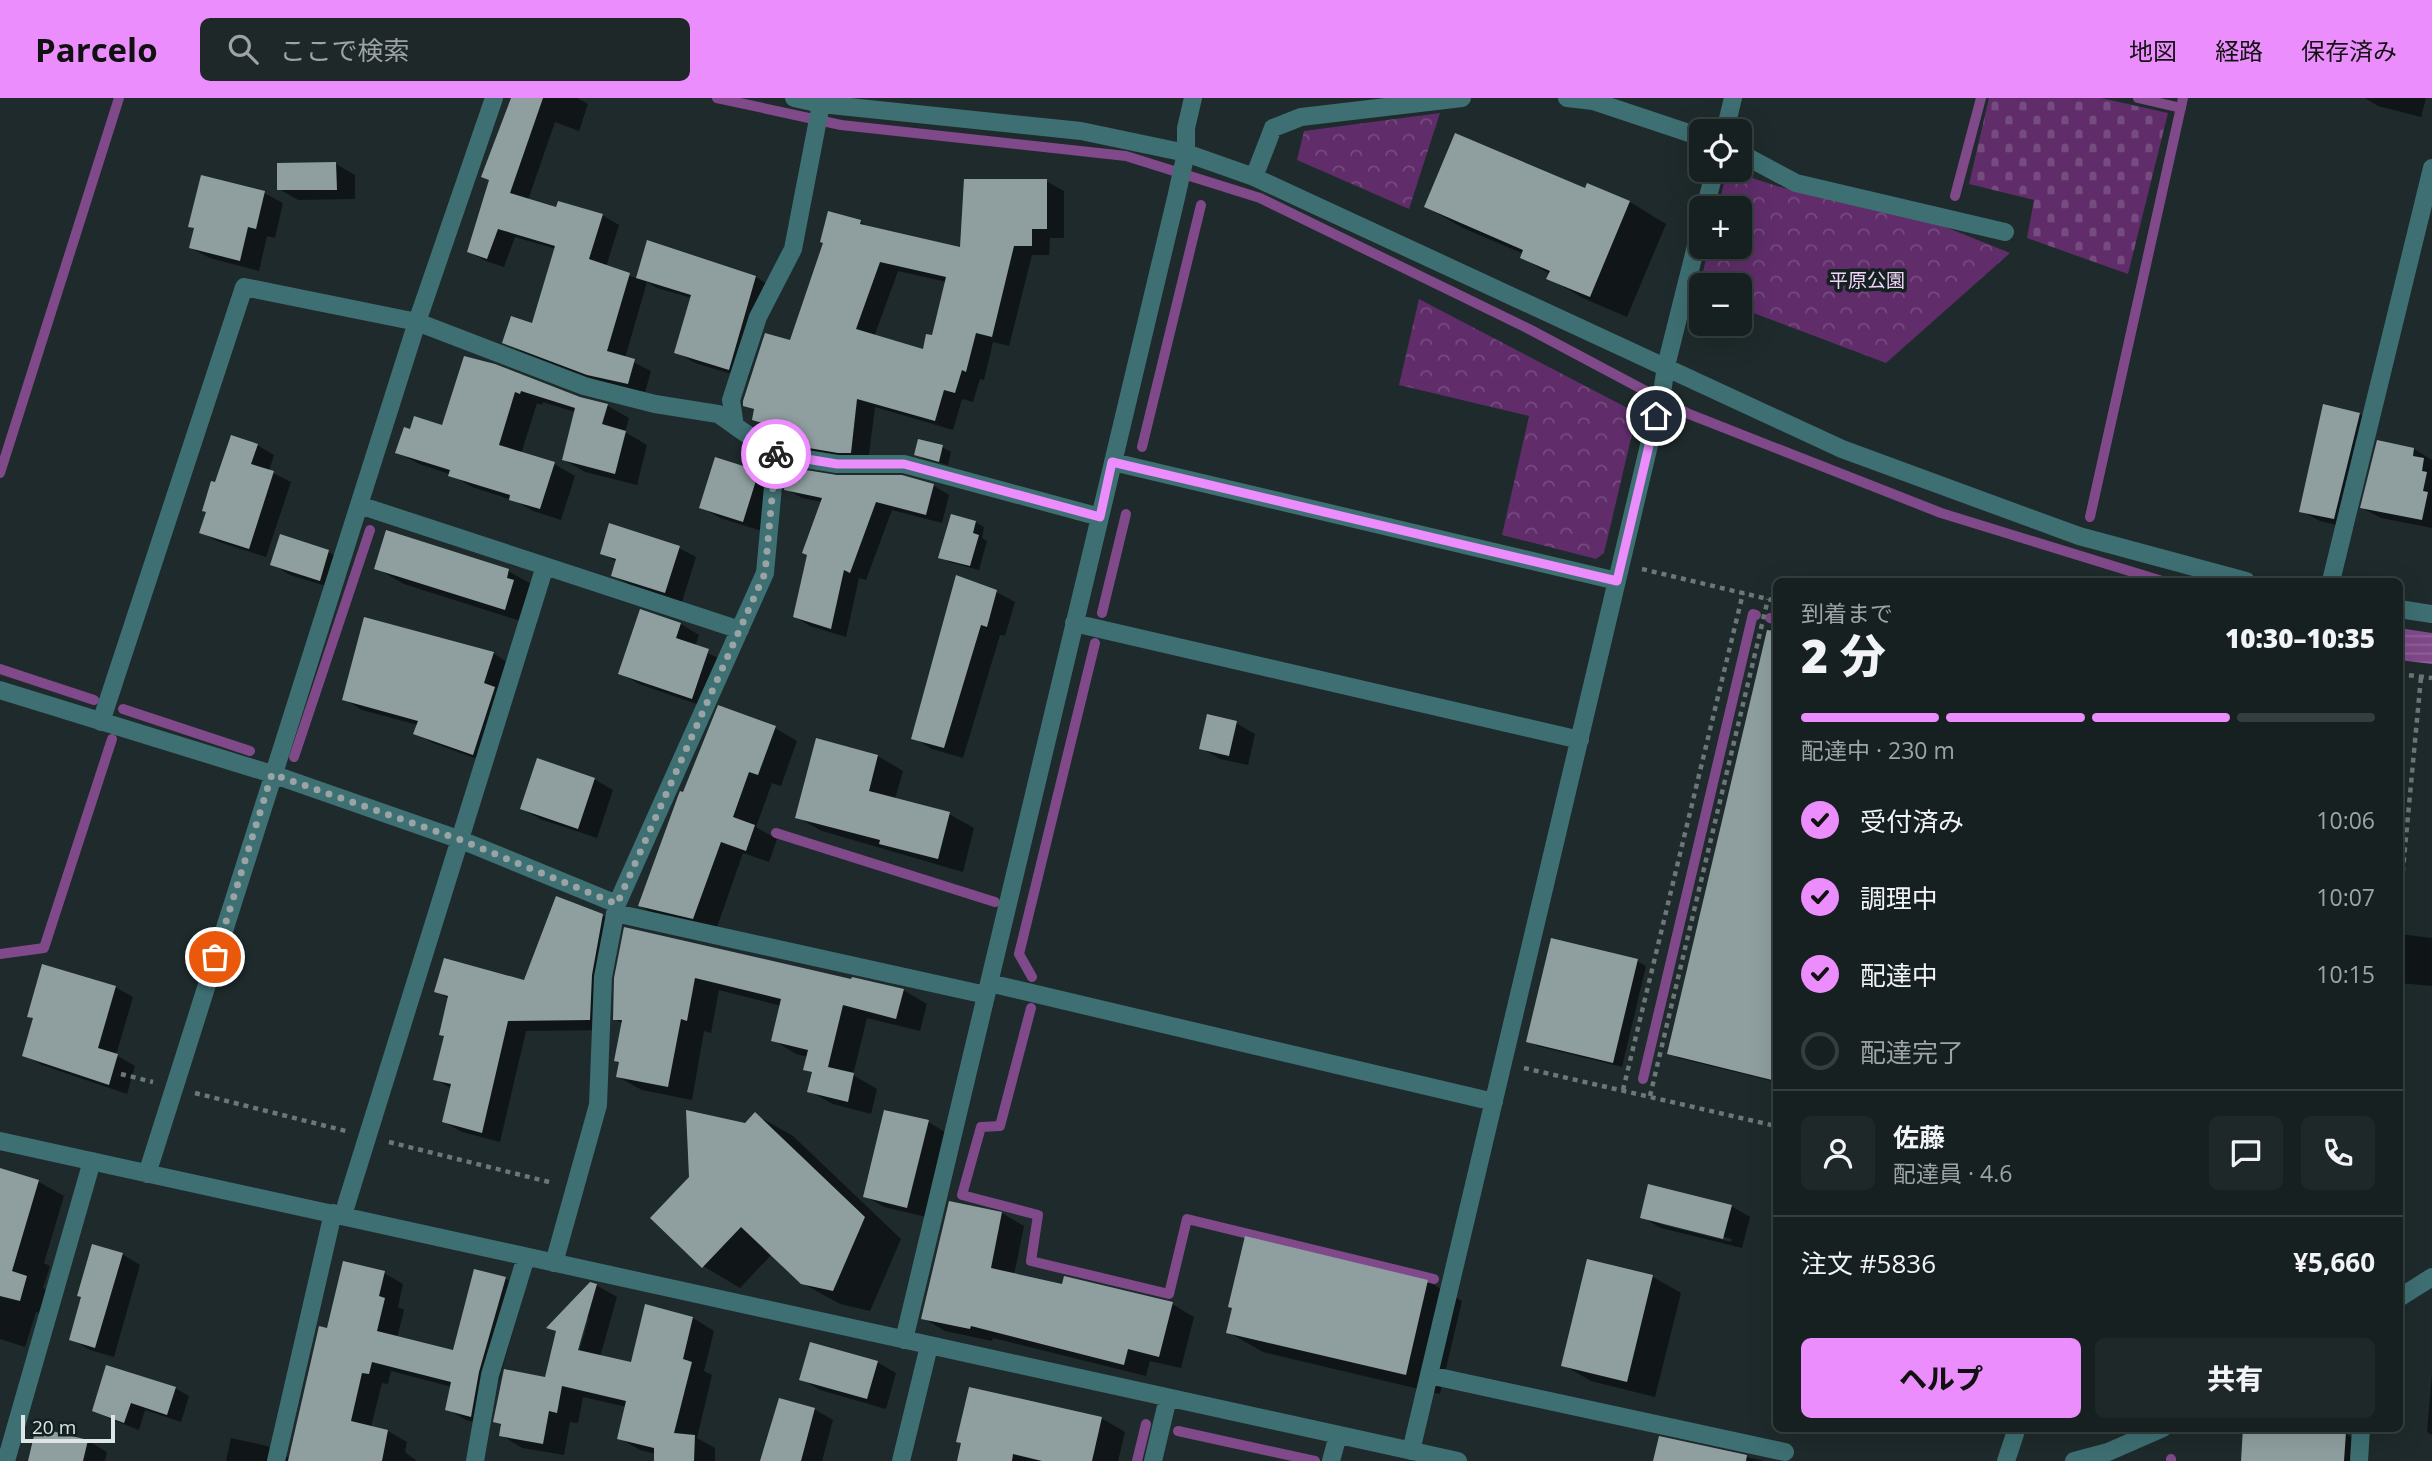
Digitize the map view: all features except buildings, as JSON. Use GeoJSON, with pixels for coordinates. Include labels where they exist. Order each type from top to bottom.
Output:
{"type":"FeatureCollection","features":[{"type":"Feature","properties":{"kind":"street"},"geometry":{"type":"LineString","coordinates":[[147,1174],[417,322],[494,98]]}},
{"type":"Feature","properties":{"kind":"street"},"geometry":{"type":"LineString","coordinates":[[794,98],[820,109],[1081,131],[1254,177],[1842,449],[2079,536],[2235,578]]}},
{"type":"Feature","properties":{"kind":"street"},"geometry":{"type":"LineString","coordinates":[[904,1340],[1176,198],[1185,158],[1186,128],[1193,98]]}},
{"type":"Feature","properties":{"kind":"street"},"geometry":{"type":"LineString","coordinates":[[1254,177],[1273,128],[1301,117],[1462,98]]}},
{"type":"Feature","properties":{"kind":"street"},"geometry":{"type":"LineString","coordinates":[[1567,98],[1593,101],[1689,133]]}},
{"type":"Feature","properties":{"kind":"street"},"geometry":{"type":"LineString","coordinates":[[1728,119],[1733,98]]}},
{"type":"Feature","properties":{"kind":"street"},"geometry":{"type":"LineString","coordinates":[[735,426],[731,400],[758,317],[793,249],[820,109]]}},
{"type":"Feature","properties":{"kind":"street"},"geometry":{"type":"LineString","coordinates":[[1752,159],[1796,183],[2005,232]]}},
{"type":"Feature","properties":{"kind":"street"},"geometry":{"type":"LineString","coordinates":[[2332,578],[2432,168]]}},
{"type":"Feature","properties":{"kind":"street"},"geometry":{"type":"LineString","coordinates":[[1411,1451],[1693,259]]}},
{"type":"Feature","properties":{"kind":"street"},"geometry":{"type":"LineString","coordinates":[[101,722],[244,287],[417,322],[584,386],[655,404],[718,414],[776,454],[837,464],[904,464],[1100,517]]}},
{"type":"Feature","properties":{"kind":"street"},"geometry":{"type":"LineString","coordinates":[[554,1263],[597,1105],[604,977],[616,908],[765,573],[776,454]]}},
{"type":"Feature","properties":{"kind":"street"},"geometry":{"type":"LineString","coordinates":[[1112,462],[1619,572]]}},
{"type":"Feature","properties":{"kind":"street"},"geometry":{"type":"LineString","coordinates":[[359,505],[740,630]]}},
{"type":"Feature","properties":{"kind":"street"},"geometry":{"type":"LineString","coordinates":[[276,1461],[338,1214],[461,840],[545,566]]}},
{"type":"Feature","properties":{"kind":"street"},"geometry":{"type":"LineString","coordinates":[[2403,610],[2432,614]]}},
{"type":"Feature","properties":{"kind":"street"},"geometry":{"type":"LineString","coordinates":[[1074,624],[1580,740]]}},
{"type":"Feature","properties":{"kind":"street"},"geometry":{"type":"LineString","coordinates":[[0,690],[272,774],[461,840],[616,908],[1494,1102]]}},
{"type":"Feature","properties":{"kind":"street"},"geometry":{"type":"LineString","coordinates":[[0,1141],[1458,1461]]}},
{"type":"Feature","properties":{"kind":"street"},"geometry":{"type":"LineString","coordinates":[[6,1461],[92,1161]]}},
{"type":"Feature","properties":{"kind":"street"},"geometry":{"type":"LineString","coordinates":[[475,1461],[490,1375],[526,1257]]}},
{"type":"Feature","properties":{"kind":"street"},"geometry":{"type":"LineString","coordinates":[[2403,1296],[2432,1278]]}},
{"type":"Feature","properties":{"kind":"street"},"geometry":{"type":"LineString","coordinates":[[901,1461],[929,1346]]}},
{"type":"Feature","properties":{"kind":"street"},"geometry":{"type":"LineString","coordinates":[[1429,1375],[1785,1452]]}},
{"type":"Feature","properties":{"kind":"street"},"geometry":{"type":"LineString","coordinates":[[1153,1461],[1168,1398]]}},
{"type":"Feature","properties":{"kind":"street"},"geometry":{"type":"LineString","coordinates":[[2006,1461],[2016,1432]]}},
{"type":"Feature","properties":{"kind":"street"},"geometry":{"type":"LineString","coordinates":[[2074,1461],[2108,1452],[2154,1432]]}},
{"type":"Feature","properties":{"kind":"street"},"geometry":{"type":"LineString","coordinates":[[2359,1461],[2361,1432]]}},
{"type":"Feature","properties":{"kind":"street"},"geometry":{"type":"LineString","coordinates":[[1331,1461],[1338,1435]]}},
{"type":"Feature","properties":{"kind":"path"},"geometry":{"type":"LineString","coordinates":[[1619,572],[1773,600]]}},
{"type":"Feature","properties":{"kind":"path"},"geometry":{"type":"LineString","coordinates":[[1623,1090],[1744,593]]}},
{"type":"Feature","properties":{"kind":"path"},"geometry":{"type":"LineString","coordinates":[[1650,1096],[1768,599]]}},
{"type":"Feature","properties":{"kind":"path"},"geometry":{"type":"LineString","coordinates":[[2403,675],[2432,678]]}},
{"type":"Feature","properties":{"kind":"path"},"geometry":{"type":"LineString","coordinates":[[2403,869],[2421,677]]}},
{"type":"Feature","properties":{"kind":"path"},"geometry":{"type":"LineString","coordinates":[[1503,1063],[1773,1125]]}},
{"type":"Feature","properties":{"kind":"green space"},"geometry":{"type":"Polygon","coordinates":[[[1989,98],[2101,98],[2168,113],[2128,274],[2027,238],[2034,200],[1969,184],[1989,98]]]}},
{"type":"Feature","properties":{"kind":"green space"},"geometry":{"type":"Polygon","coordinates":[[[1440,113],[1409,209],[1297,160],[1304,131],[1440,113]]]}},
{"type":"Feature","properties":{"kind":"green space","name":"平原公園"},"geometry":{"type":"Polygon","coordinates":[[[1752,178],[1780,187],[1933,222],[2010,253],[1886,363],[1752,313],[1752,273],[1703,273],[1706,259],[1752,259],[1752,196],[1721,196],[1724,182],[1752,182],[1752,178]]]}},
{"type":"Feature","properties":{"kind":"green space"},"geometry":{"type":"Polygon","coordinates":[[[1419,299],[1637,413],[1604,553],[1596,559],[1502,535],[1529,416],[1399,385],[1419,299]]]}},
{"type":"Feature","properties":{"kind":"shaded area"},"geometry":{"type":"Polygon","coordinates":[[[2403,629],[2432,633],[2432,664],[2403,660],[2403,629]]]}},
{"type":"Feature","properties":{"kind":"waterway"},"geometry":{"type":"LineString","coordinates":[[0,473],[119,98]]}},
{"type":"Feature","properties":{"kind":"waterway"},"geometry":{"type":"LineString","coordinates":[[717,98],[841,125],[1126,156],[1260,198],[1529,329],[1689,414],[1941,513],[2152,578]]}},
{"type":"Feature","properties":{"kind":"waterway"},"geometry":{"type":"LineString","coordinates":[[1955,196],[1981,98]]}},
{"type":"Feature","properties":{"kind":"waterway"},"geometry":{"type":"LineString","coordinates":[[2138,98],[2181,108]]}},
{"type":"Feature","properties":{"kind":"waterway"},"geometry":{"type":"LineString","coordinates":[[2090,517],[2183,98]]}},
{"type":"Feature","properties":{"kind":"waterway"},"geometry":{"type":"LineString","coordinates":[[1142,447],[1201,205]]}},
{"type":"Feature","properties":{"kind":"waterway"},"geometry":{"type":"LineString","coordinates":[[1102,613],[1126,514]]}},
{"type":"Feature","properties":{"kind":"waterway"},"geometry":{"type":"LineString","coordinates":[[294,757],[370,530]]}},
{"type":"Feature","properties":{"kind":"waterway"},"geometry":{"type":"LineString","coordinates":[[1643,1079],[1753,614],[1756,615]]}},
{"type":"Feature","properties":{"kind":"waterway"},"geometry":{"type":"LineString","coordinates":[[1032,977],[1019,954],[1095,643]]}},
{"type":"Feature","properties":{"kind":"waterway"},"geometry":{"type":"LineString","coordinates":[[0,669],[94,700]]}},
{"type":"Feature","properties":{"kind":"waterway"},"geometry":{"type":"LineString","coordinates":[[123,709],[250,751]]}},
{"type":"Feature","properties":{"kind":"waterway"},"geometry":{"type":"LineString","coordinates":[[0,954],[44,948],[112,739]]}},
{"type":"Feature","properties":{"kind":"waterway"},"geometry":{"type":"LineString","coordinates":[[776,833],[995,902]]}},
{"type":"Feature","properties":{"kind":"waterway"},"geometry":{"type":"LineString","coordinates":[[1031,1008],[1000,1126],[981,1127],[962,1195],[1038,1215],[1031,1261],[1169,1294],[1187,1219],[1434,1279]]}},
{"type":"Feature","properties":{"kind":"waterway"},"geometry":{"type":"LineString","coordinates":[[1137,1461],[1146,1424]]}},
{"type":"Feature","properties":{"kind":"waterway"},"geometry":{"type":"LineString","coordinates":[[1178,1431],[1315,1461]]}},
{"type":"Feature","properties":{"kind":"way so far"},"geometry":{"type":"LineString","coordinates":[[215,957],[272,774],[461,840],[617,904],[765,573],[776,454]]}},
{"type":"Feature","properties":{"kind":"route"},"geometry":{"type":"LineString","coordinates":[[776,454],[837,464],[904,464],[1100,517],[1112,462],[1617,581],[1656,416]]}}]}
